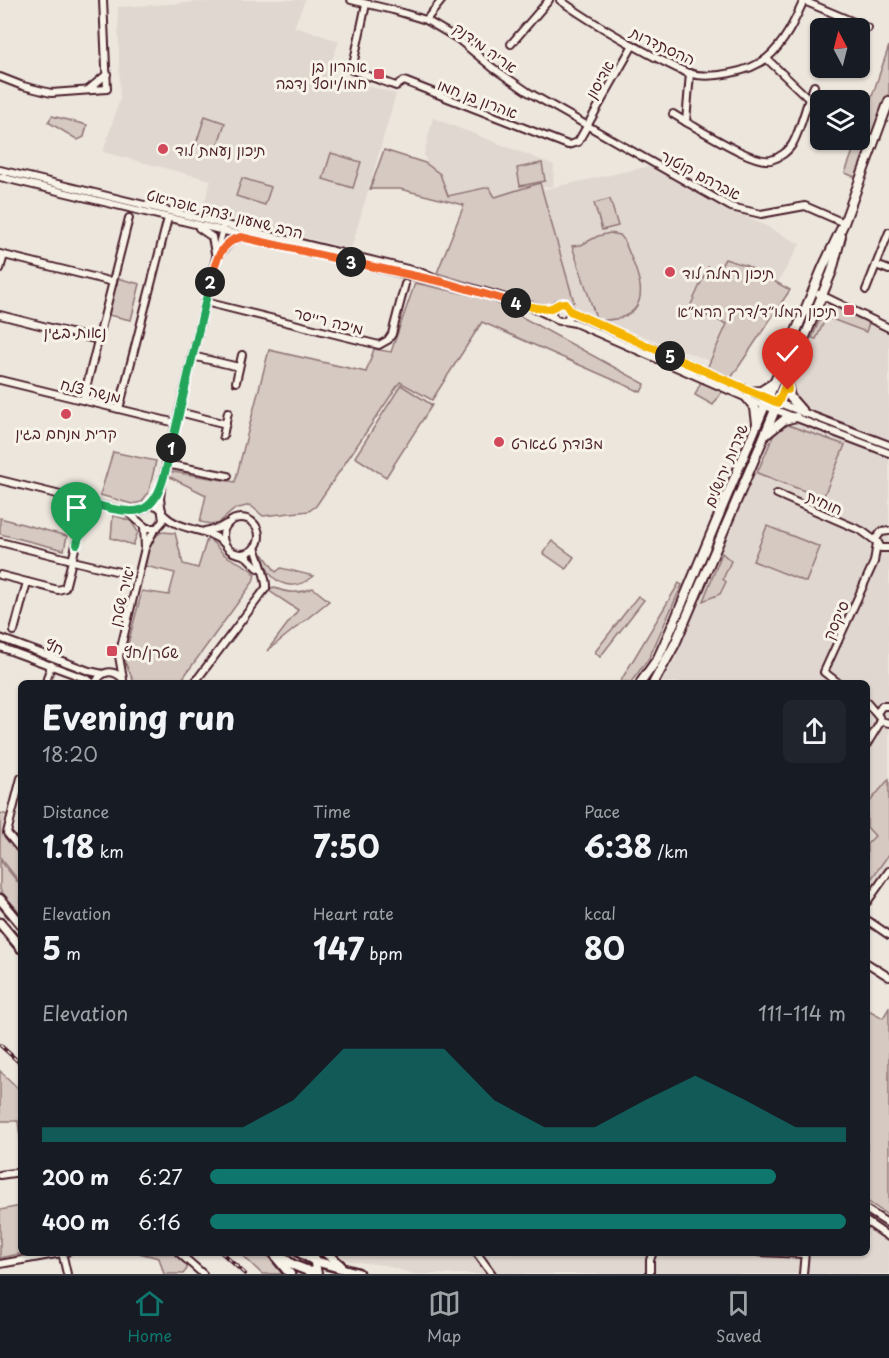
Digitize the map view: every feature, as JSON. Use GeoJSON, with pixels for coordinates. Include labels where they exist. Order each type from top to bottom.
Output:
{"type":"FeatureCollection","features":[{"type":"Feature","properties":{"kind":"highway"},"geometry":{"type":"LineString","coordinates":[[0,899],[18,920]]}},
{"type":"Feature","properties":{"kind":"highway"},"geometry":{"type":"LineString","coordinates":[[0,923],[18,944]]}},
{"type":"Feature","properties":{"kind":"highway"},"geometry":{"type":"LineString","coordinates":[[276,1256],[290,1274]]}},
{"type":"Feature","properties":{"kind":"highway"},"geometry":{"type":"LineString","coordinates":[[280,1256],[312,1273]]}},
{"type":"Feature","properties":{"kind":"highway"},"geometry":{"type":"LineString","coordinates":[[329,1256],[339,1265],[361,1273]]}},
{"type":"Feature","properties":{"kind":"highway"},"geometry":{"type":"LineString","coordinates":[[314,1257],[361,1273]]}},
{"type":"Feature","properties":{"kind":"main road","name":"שדרות ירושלים"},"geometry":{"type":"LineString","coordinates":[[642,680],[654,664],[666,640],[813,291],[844,223],[889,101]]}},
{"type":"Feature","properties":{"kind":"main road","name":"שדרות ירושלים"},"geometry":{"type":"LineString","coordinates":[[655,680],[675,644],[787,381],[835,261],[844,223]]}},
{"type":"Feature","properties":{"kind":"main road"},"geometry":{"type":"LineString","coordinates":[[756,426],[755,408],[748,395],[761,391],[776,381]]}},
{"type":"Feature","properties":{"kind":"main road"},"geometry":{"type":"LineString","coordinates":[[787,381],[790,397],[803,412]]}},
{"type":"Feature","properties":{"kind":"main road"},"geometry":{"type":"LineString","coordinates":[[763,439],[781,421],[796,417]]}},
{"type":"Feature","properties":{"kind":"main road"},"geometry":{"type":"LineString","coordinates":[[303,1256],[312,1273]]}},
{"type":"Feature","properties":{"kind":"main road"},"geometry":{"type":"LineString","coordinates":[[312,1273],[314,1257]]}},
{"type":"Feature","properties":{"kind":"street"},"geometry":{"type":"LineString","coordinates":[[0,77],[51,93],[107,89],[103,0],[109,0]]}},
{"type":"Feature","properties":{"kind":"street","name":"אריה מידנק"},"geometry":{"type":"LineString","coordinates":[[351,0],[426,20],[458,39],[493,68],[528,92],[586,125]]}},
{"type":"Feature","properties":{"kind":"street"},"geometry":{"type":"LineString","coordinates":[[426,20],[442,0]]}},
{"type":"Feature","properties":{"kind":"street"},"geometry":{"type":"LineString","coordinates":[[511,44],[549,0]]}},
{"type":"Feature","properties":{"kind":"street","name":"ההסתדרות"},"geometry":{"type":"LineString","coordinates":[[560,0],[591,22],[633,45],[690,73],[704,75],[738,72],[767,59],[783,42],[804,1]]}},
{"type":"Feature","properties":{"kind":"street"},"geometry":{"type":"LineString","coordinates":[[804,1],[844,18]]}},
{"type":"Feature","properties":{"kind":"street","name":"אהרון בן חמו"},"geometry":{"type":"LineString","coordinates":[[366,4],[352,70],[396,86],[404,81],[459,105],[568,145],[578,142],[586,125]]}},
{"type":"Feature","properties":{"kind":"street","name":"אדיסון"},"geometry":{"type":"LineString","coordinates":[[586,125],[633,45]]}},
{"type":"Feature","properties":{"kind":"street"},"geometry":{"type":"LineString","coordinates":[[767,59],[809,99]]}},
{"type":"Feature","properties":{"kind":"street"},"geometry":{"type":"LineString","coordinates":[[686,122],[690,73]]}},
{"type":"Feature","properties":{"kind":"street"},"geometry":{"type":"LineString","coordinates":[[82,91],[91,88],[106,74]]}},
{"type":"Feature","properties":{"kind":"street"},"geometry":{"type":"LineString","coordinates":[[673,114],[744,154],[760,160],[771,160],[784,154],[793,144],[814,86]]}},
{"type":"Feature","properties":{"kind":"street","name":"אברהם קוטנר"},"geometry":{"type":"LineString","coordinates":[[586,125],[731,207],[761,214],[805,206],[844,223]]}},
{"type":"Feature","properties":{"kind":"street","name":"הרב שמעון יצחק אפריאט"},"geometry":{"type":"LineString","coordinates":[[0,170],[223,228],[420,272],[443,282]]}},
{"type":"Feature","properties":{"kind":"street","name":"הרב שמעון יצחק אפריאט"},"geometry":{"type":"LineString","coordinates":[[0,177],[193,224],[223,228],[248,237],[443,282],[533,308],[554,318]]}},
{"type":"Feature","properties":{"kind":"street"},"geometry":{"type":"LineString","coordinates":[[83,400],[129,218]]}},
{"type":"Feature","properties":{"kind":"street"},"geometry":{"type":"LineString","coordinates":[[119,409],[168,218]]}},
{"type":"Feature","properties":{"kind":"street"},"geometry":{"type":"LineString","coordinates":[[193,224],[212,237],[216,259]]}},
{"type":"Feature","properties":{"kind":"street"},"geometry":{"type":"LineString","coordinates":[[158,527],[163,521],[160,498],[166,464],[223,228]]}},
{"type":"Feature","properties":{"kind":"street"},"geometry":{"type":"LineString","coordinates":[[866,290],[889,232]]}},
{"type":"Feature","properties":{"kind":"street"},"geometry":{"type":"LineString","coordinates":[[216,259],[232,240],[248,237]]}},
{"type":"Feature","properties":{"kind":"street"},"geometry":{"type":"LineString","coordinates":[[0,269],[2,254],[113,282]]}},
{"type":"Feature","properties":{"kind":"street"},"geometry":{"type":"LineString","coordinates":[[876,265],[889,270]]}},
{"type":"Feature","properties":{"kind":"street","name":"מיכה רייסר"},"geometry":{"type":"LineString","coordinates":[[205,302],[379,345],[388,340],[392,334],[405,284]]}},
{"type":"Feature","properties":{"kind":"street"},"geometry":{"type":"LineString","coordinates":[[813,291],[889,328]]}},
{"type":"Feature","properties":{"kind":"street"},"geometry":{"type":"LineString","coordinates":[[564,321],[569,317],[570,311],[567,305],[556,304],[552,308],[554,318],[559,321],[575,323],[748,395]]}},
{"type":"Feature","properties":{"kind":"street","name":"הרב שמעון יצחק אפריאט"},"geometry":{"type":"LineString","coordinates":[[533,308],[552,308]]}},
{"type":"Feature","properties":{"kind":"street"},"geometry":{"type":"LineString","coordinates":[[570,311],[766,403],[803,412],[889,445]]}},
{"type":"Feature","properties":{"kind":"street"},"geometry":{"type":"LineString","coordinates":[[0,315],[98,340]]}},
{"type":"Feature","properties":{"kind":"street"},"geometry":{"type":"LineString","coordinates":[[236,382],[242,355]]}},
{"type":"Feature","properties":{"kind":"street"},"geometry":{"type":"LineString","coordinates":[[192,356],[239,367]]}},
{"type":"Feature","properties":{"kind":"street","name":"מנשה צלח"},"geometry":{"type":"LineString","coordinates":[[0,380],[177,423]]}},
{"type":"Feature","properties":{"kind":"street"},"geometry":{"type":"LineString","coordinates":[[776,406],[796,417],[889,453]]}},
{"type":"Feature","properties":{"kind":"street"},"geometry":{"type":"LineString","coordinates":[[179,412],[226,423]]}},
{"type":"Feature","properties":{"kind":"street"},"geometry":{"type":"LineString","coordinates":[[223,436],[228,412]]}},
{"type":"Feature","properties":{"kind":"street"},"geometry":{"type":"LineString","coordinates":[[166,464],[228,476]]}},
{"type":"Feature","properties":{"kind":"street"},"geometry":{"type":"LineString","coordinates":[[0,480],[125,511],[136,511],[154,505],[169,519],[182,526]]}},
{"type":"Feature","properties":{"kind":"street"},"geometry":{"type":"LineString","coordinates":[[143,524],[140,516],[156,496],[162,483]]}},
{"type":"Feature","properties":{"kind":"street","name":"חוחית"},"geometry":{"type":"LineString","coordinates":[[777,494],[878,538]]}},
{"type":"Feature","properties":{"kind":"street"},"geometry":{"type":"LineString","coordinates":[[0,575],[58,590],[65,588],[87,502]]}},
{"type":"Feature","properties":{"kind":"street"},"geometry":{"type":"LineString","coordinates":[[125,511],[151,529],[182,526],[204,531],[217,537],[233,552],[252,561],[263,572]]}},
{"type":"Feature","properties":{"kind":"street"},"geometry":{"type":"LineString","coordinates":[[197,680],[262,594],[266,583],[255,548],[259,535],[254,523],[247,518],[238,518],[219,528],[204,531]]}},
{"type":"Feature","properties":{"kind":"street"},"geometry":{"type":"LineString","coordinates":[[224,544],[222,535],[228,523]]}},
{"type":"Feature","properties":{"kind":"street"},"geometry":{"type":"LineString","coordinates":[[878,538],[889,523]]}},
{"type":"Feature","properties":{"kind":"street","name":"יאיר שטרן"},"geometry":{"type":"LineString","coordinates":[[143,524],[145,548]]}},
{"type":"Feature","properties":{"kind":"street","name":"יאיר שטרן"},"geometry":{"type":"LineString","coordinates":[[124,680],[119,663],[120,650],[145,548],[158,527]]}},
{"type":"Feature","properties":{"kind":"street"},"geometry":{"type":"LineString","coordinates":[[878,538],[889,531]]}},
{"type":"Feature","properties":{"kind":"street"},"geometry":{"type":"LineString","coordinates":[[878,538],[881,548],[888,548]]}},
{"type":"Feature","properties":{"kind":"street","name":"סיקסק"},"geometry":{"type":"LineString","coordinates":[[874,562],[878,538]]}},
{"type":"Feature","properties":{"kind":"street"},"geometry":{"type":"LineString","coordinates":[[0,542],[124,573]]}},
{"type":"Feature","properties":{"kind":"street"},"geometry":{"type":"LineString","coordinates":[[240,554],[255,548]]}},
{"type":"Feature","properties":{"kind":"street","name":"סיקסק"},"geometry":{"type":"LineString","coordinates":[[834,680],[824,672],[874,562],[888,548]]}},
{"type":"Feature","properties":{"kind":"street"},"geometry":{"type":"LineString","coordinates":[[14,631],[27,582]]}},
{"type":"Feature","properties":{"kind":"street","name":"חץ"},"geometry":{"type":"LineString","coordinates":[[0,638],[89,671],[116,674],[123,680]]}},
{"type":"Feature","properties":{"kind":"street","name":"חץ"},"geometry":{"type":"LineString","coordinates":[[0,647],[89,680]]}},
{"type":"Feature","properties":{"kind":"street","name":"יאיר שטרן"},"geometry":{"type":"LineString","coordinates":[[96,680],[105,673],[120,650]]}},
{"type":"Feature","properties":{"kind":"street"},"geometry":{"type":"LineString","coordinates":[[47,680],[51,665]]}},
{"type":"Feature","properties":{"kind":"street"},"geometry":{"type":"LineString","coordinates":[[870,702],[886,705]]}},
{"type":"Feature","properties":{"kind":"street"},"geometry":{"type":"LineString","coordinates":[[870,738],[879,719],[878,710],[886,705]]}},
{"type":"Feature","properties":{"kind":"street"},"geometry":{"type":"LineString","coordinates":[[870,706],[879,719],[889,723]]}},
{"type":"Feature","properties":{"kind":"street"},"geometry":{"type":"LineString","coordinates":[[18,790],[7,833],[18,846]]}},
{"type":"Feature","properties":{"kind":"street"},"geometry":{"type":"LineString","coordinates":[[870,898],[889,871]]}},
{"type":"Feature","properties":{"kind":"street"},"geometry":{"type":"LineString","coordinates":[[870,922],[889,935]]}},
{"type":"Feature","properties":{"kind":"street"},"geometry":{"type":"LineString","coordinates":[[870,965],[889,977]]}},
{"type":"Feature","properties":{"kind":"street"},"geometry":{"type":"LineString","coordinates":[[0,1175],[18,1172]]}},
{"type":"Feature","properties":{"kind":"street"},"geometry":{"type":"LineString","coordinates":[[870,1212],[889,1224]]}},
{"type":"Feature","properties":{"kind":"street"},"geometry":{"type":"LineString","coordinates":[[870,1224],[889,1237]]}},
{"type":"Feature","properties":{"kind":"street"},"geometry":{"type":"LineString","coordinates":[[0,1264],[47,1256]]}},
{"type":"Feature","properties":{"kind":"street"},"geometry":{"type":"LineString","coordinates":[[64,1256],[67,1274]]}},
{"type":"Feature","properties":{"kind":"street"},"geometry":{"type":"LineString","coordinates":[[182,1256],[203,1274]]}},
{"type":"Feature","properties":{"kind":"street"},"geometry":{"type":"LineString","coordinates":[[480,1256],[492,1274]]}},
{"type":"Feature","properties":{"kind":"street"},"geometry":{"type":"LineString","coordinates":[[650,1274],[652,1256]]}},
{"type":"Feature","properties":{"kind":"street"},"geometry":{"type":"LineString","coordinates":[[802,1274],[804,1256]]}},
{"type":"Feature","properties":{"kind":"street"},"geometry":{"type":"LineString","coordinates":[[191,1274],[196,1268]]}},
{"type":"Feature","properties":{"kind":"shaded area"},"geometry":{"type":"Polygon","coordinates":[[[234,0],[305,0],[294,27],[339,41],[327,74],[396,94],[351,249],[202,211],[211,180],[103,152],[120,99],[118,7],[234,0]]]}},
{"type":"Feature","properties":{"kind":"shaded area"},"geometry":{"type":"Polygon","coordinates":[[[889,46],[889,97],[860,179],[845,173],[853,150],[870,150],[870,102],[889,46]]]}},
{"type":"Feature","properties":{"kind":"shaded area"},"geometry":{"type":"Polygon","coordinates":[[[52,116],[87,125],[84,137],[78,140],[48,122],[52,116]]]}},
{"type":"Feature","properties":{"kind":"shaded area"},"geometry":{"type":"Polygon","coordinates":[[[205,116],[225,123],[216,150],[196,144],[205,116]]]}},
{"type":"Feature","properties":{"kind":"shaded area"},"geometry":{"type":"Polygon","coordinates":[[[433,118],[554,165],[553,186],[478,198],[437,195],[424,154],[433,118]]]}},
{"type":"Feature","properties":{"kind":"shaded area"},"geometry":{"type":"Polygon","coordinates":[[[384,150],[425,163],[440,174],[448,196],[489,187],[495,197],[540,183],[574,302],[560,300],[545,305],[437,273],[464,205],[400,189],[370,189],[384,150]]]}},
{"type":"Feature","properties":{"kind":"shaded area"},"geometry":{"type":"Polygon","coordinates":[[[331,153],[361,162],[353,188],[323,179],[331,153]]]}},
{"type":"Feature","properties":{"kind":"shaded area"},"geometry":{"type":"Polygon","coordinates":[[[542,163],[545,181],[520,186],[517,168],[542,163]]]}},
{"type":"Feature","properties":{"kind":"shaded area","name":"תיכון רמלה לוד"},"geometry":{"type":"Polygon","coordinates":[[[651,166],[800,244],[729,368],[573,310],[568,302],[536,191],[651,166]]]}},
{"type":"Feature","properties":{"kind":"shaded area"},"geometry":{"type":"Polygon","coordinates":[[[242,178],[271,187],[265,205],[236,196],[242,178]]]}},
{"type":"Feature","properties":{"kind":"shaded area"},"geometry":{"type":"Polygon","coordinates":[[[610,199],[618,226],[602,230],[594,203],[610,199]]]}},
{"type":"Feature","properties":{"kind":"shaded area"},"geometry":{"type":"Polygon","coordinates":[[[610,233],[620,235],[624,240],[639,281],[639,301],[634,309],[625,316],[597,321],[572,246],[581,245],[598,236],[610,233]]]}},
{"type":"Feature","properties":{"kind":"shaded area"},"geometry":{"type":"Polygon","coordinates":[[[725,259],[747,266],[790,290],[713,405],[695,395],[727,324],[689,309],[708,267],[718,271],[725,259]]]}},
{"type":"Feature","properties":{"kind":"shaded area"},"geometry":{"type":"Polygon","coordinates":[[[117,278],[140,284],[131,320],[108,315],[117,278]]]}},
{"type":"Feature","properties":{"kind":"shaded area"},"geometry":{"type":"Polygon","coordinates":[[[415,283],[489,299],[645,384],[641,392],[482,322],[432,400],[400,382],[316,506],[309,511],[263,516],[250,505],[235,509],[216,525],[200,522],[206,495],[166,475],[167,471],[235,482],[269,350],[366,372],[374,349],[391,352],[415,283]]]}},
{"type":"Feature","properties":{"kind":"shaded area"},"geometry":{"type":"Polygon","coordinates":[[[831,304],[861,317],[889,333],[889,865],[870,888],[870,680],[662,680],[674,661],[822,309],[831,304]]]}},
{"type":"Feature","properties":{"kind":"shaded area"},"geometry":{"type":"Polygon","coordinates":[[[831,305],[869,323],[866,332],[829,318],[825,320],[816,339],[812,338],[825,307],[831,305]]]}},
{"type":"Feature","properties":{"kind":"shaded area"},"geometry":{"type":"Polygon","coordinates":[[[401,385],[432,405],[386,477],[355,457],[401,385]]]}},
{"type":"Feature","properties":{"kind":"shaded area"},"geometry":{"type":"Polygon","coordinates":[[[788,425],[845,445],[823,498],[757,473],[775,432],[788,425]]]}},
{"type":"Feature","properties":{"kind":"shaded area"},"geometry":{"type":"Polygon","coordinates":[[[113,452],[156,461],[149,491],[142,502],[132,504],[100,495],[113,452]]]}},
{"type":"Feature","properties":{"kind":"shaded area"},"geometry":{"type":"Polygon","coordinates":[[[113,515],[131,521],[138,532],[133,545],[111,538],[113,515]]]}},
{"type":"Feature","properties":{"kind":"shaded area"},"geometry":{"type":"Polygon","coordinates":[[[0,518],[67,536],[64,550],[0,534],[0,518]]]}},
{"type":"Feature","properties":{"kind":"shaded area"},"geometry":{"type":"Polygon","coordinates":[[[767,526],[820,547],[806,582],[753,561],[767,526]]]}},
{"type":"Feature","properties":{"kind":"shaded area"},"geometry":{"type":"Polygon","coordinates":[[[162,532],[175,533],[183,564],[198,568],[207,539],[225,555],[255,574],[253,582],[181,680],[133,680],[125,662],[125,655],[142,591],[169,595],[175,573],[145,566],[148,551],[154,538],[162,532]]]}},
{"type":"Feature","properties":{"kind":"shaded area"},"geometry":{"type":"Polygon","coordinates":[[[552,541],[574,557],[566,569],[543,553],[552,541]]]}},
{"type":"Feature","properties":{"kind":"shaded area"},"geometry":{"type":"Polygon","coordinates":[[[722,553],[731,561],[723,579],[726,582],[720,594],[703,601],[722,553]]]}},
{"type":"Feature","properties":{"kind":"shaded area"},"geometry":{"type":"Polygon","coordinates":[[[263,554],[276,572],[281,568],[314,576],[296,585],[281,583],[269,572],[263,554]]]}},
{"type":"Feature","properties":{"kind":"shaded area"},"geometry":{"type":"Polygon","coordinates":[[[679,583],[682,585],[649,658],[632,680],[621,680],[679,583]]]}},
{"type":"Feature","properties":{"kind":"shaded area"},"geometry":{"type":"Polygon","coordinates":[[[273,587],[293,592],[313,588],[329,601],[267,651],[298,610],[269,591],[273,587]]]}},
{"type":"Feature","properties":{"kind":"shaded area"},"geometry":{"type":"Polygon","coordinates":[[[638,596],[644,600],[600,657],[595,652],[638,596]]]}},
{"type":"Feature","properties":{"kind":"shaded area"},"geometry":{"type":"Polygon","coordinates":[[[889,779],[889,854],[870,881],[870,841],[875,836],[870,830],[870,801],[889,779]]]}},
{"type":"Feature","properties":{"kind":"shaded area"},"geometry":{"type":"Polygon","coordinates":[[[0,813],[8,815],[3,832],[18,850],[18,880],[0,857],[0,813]]]}},
{"type":"Feature","properties":{"kind":"shaded area"},"geometry":{"type":"Polygon","coordinates":[[[0,860],[18,882],[18,911],[0,890],[0,860]]]}},
{"type":"Feature","properties":{"kind":"shaded area"},"geometry":{"type":"Polygon","coordinates":[[[889,1008],[889,1216],[870,1203],[870,1011],[883,1018],[889,1008]]]}},
{"type":"Feature","properties":{"kind":"shaded area"},"geometry":{"type":"Polygon","coordinates":[[[0,1071],[18,1088],[18,1121],[0,1121],[0,1071]]]}},
{"type":"Feature","properties":{"kind":"shaded area"},"geometry":{"type":"Polygon","coordinates":[[[18,1207],[18,1254],[0,1258],[0,1210],[18,1207]]]}},
{"type":"Feature","properties":{"kind":"shaded area"},"geometry":{"type":"Polygon","coordinates":[[[870,1227],[889,1239],[889,1274],[414,1274],[384,1265],[348,1261],[342,1256],[870,1256],[870,1227]]]}},
{"type":"Feature","properties":{"kind":"shaded area"},"geometry":{"type":"Polygon","coordinates":[[[151,1256],[177,1256],[186,1264],[187,1269],[183,1274],[164,1274],[159,1258],[151,1256]]]}},
{"type":"Feature","properties":{"kind":"shaded area"},"geometry":{"type":"Polygon","coordinates":[[[243,1256],[268,1256],[284,1274],[262,1274],[243,1256]]]}},
{"type":"Feature","properties":{"kind":"railway"},"geometry":{"type":"LineString","coordinates":[[0,1045],[18,1061]]}},
{"type":"Feature","properties":{"kind":"railway"},"geometry":{"type":"LineString","coordinates":[[225,1256],[245,1274]]}},
{"type":"Feature","properties":{"kind":"place","name":"אהרון בן חמו/יוסף נדבה"},"geometry":{"type":"Point","coordinates":[379,74]}},
{"type":"Feature","properties":{"kind":"place","name":"תיכון נעמת לוד"},"geometry":{"type":"Point","coordinates":[163,149]}},
{"type":"Feature","properties":{"kind":"place","name":"תיכון רמלה לוד"},"geometry":{"type":"Point","coordinates":[670,272]}},
{"type":"Feature","properties":{"kind":"place","name":"תיכון רמלו״ד/דרך הרמ״א"},"geometry":{"type":"Point","coordinates":[849,310]}},
{"type":"Feature","properties":{"kind":"place","name":"קרית מנחם בגין"},"geometry":{"type":"Point","coordinates":[66,414]}},
{"type":"Feature","properties":{"kind":"place","name":"מצודת טגארט"},"geometry":{"type":"Point","coordinates":[499,442]}},
{"type":"Feature","properties":{"kind":"place","name":"שטרן/חץ"},"geometry":{"type":"Point","coordinates":[112,651]}},
{"type":"Feature","properties":{"kind":"district","name":"נאות בגין"},"geometry":{"type":"Point","coordinates":[75,331]}},
{"type":"Feature","properties":{"kind":"route"},"geometry":{"type":"LineString","coordinates":[[77,544],[87,502],[125,511],[136,511],[147,506],[156,496],[162,483],[216,259],[232,240],[241,237],[443,282],[533,308],[552,308],[562,303],[567,305],[570,311],[598,324],[778,403],[787,381],[788,390]]}}]}
